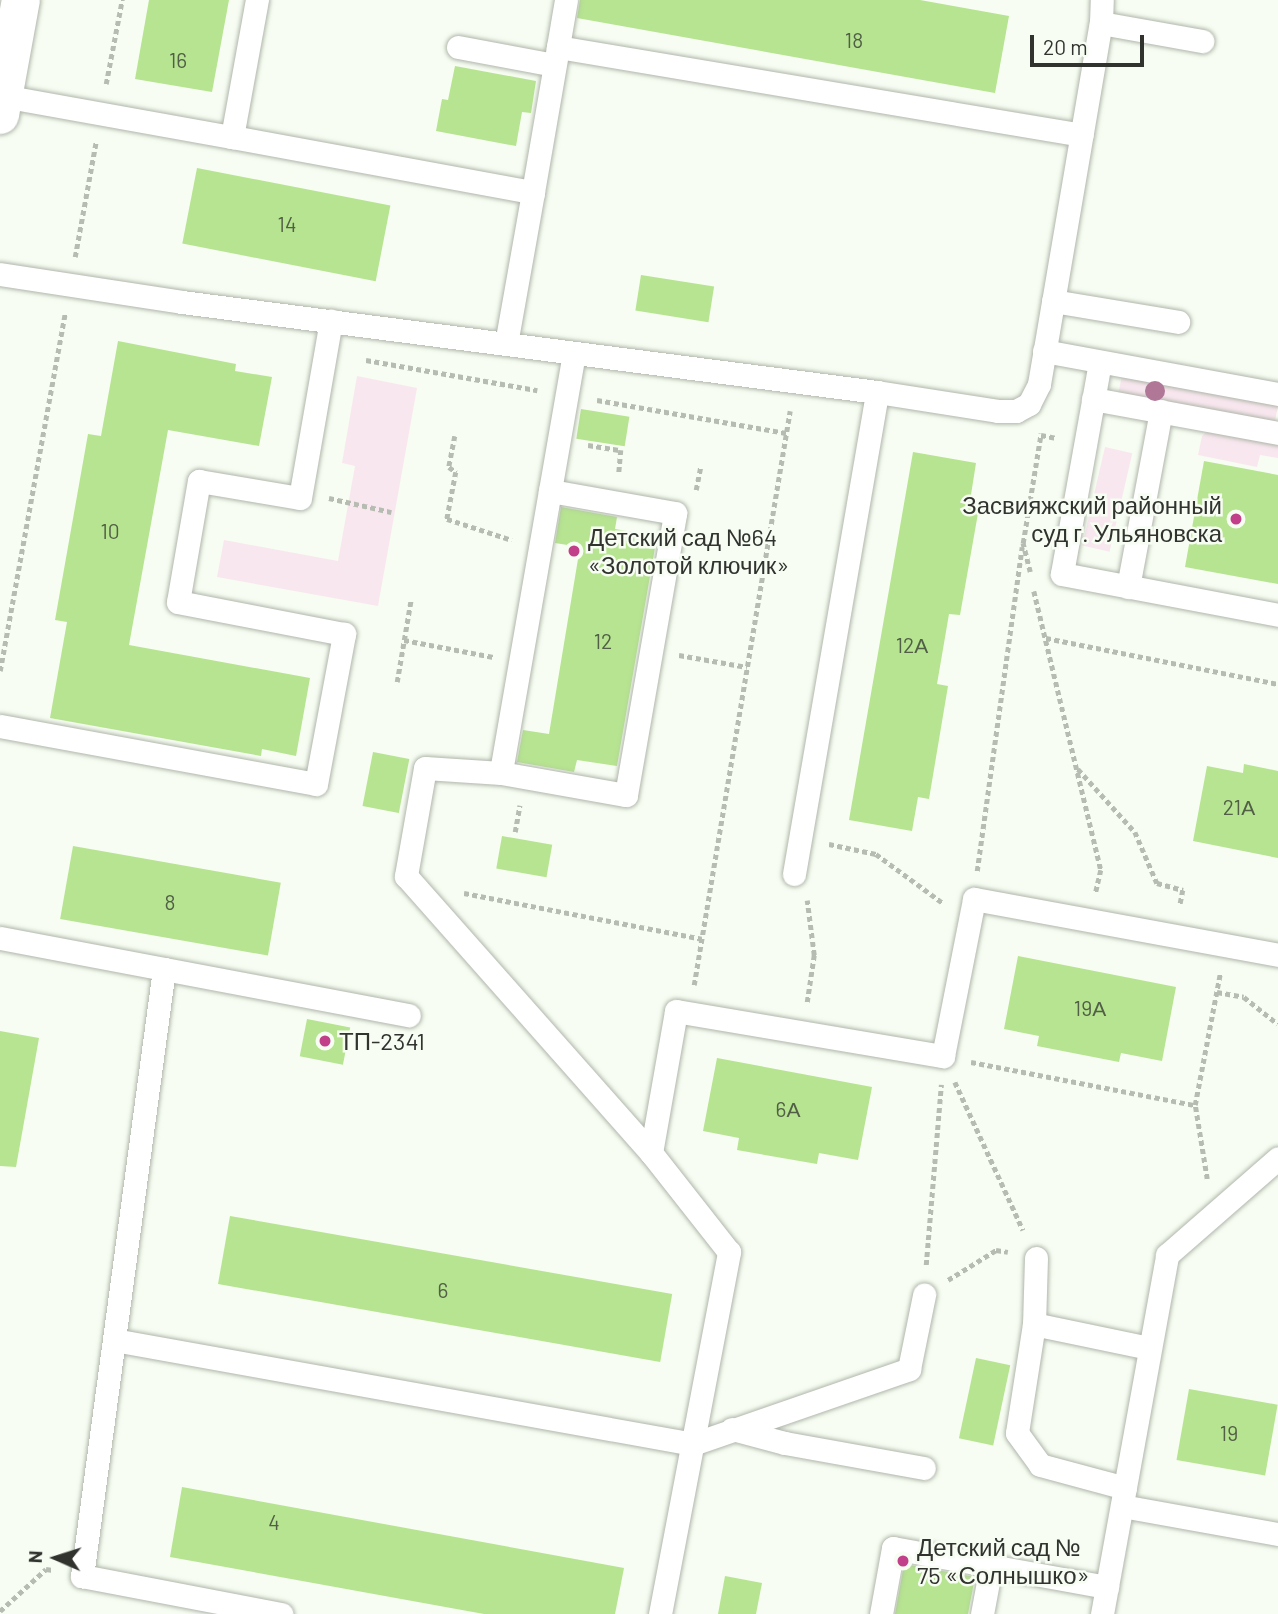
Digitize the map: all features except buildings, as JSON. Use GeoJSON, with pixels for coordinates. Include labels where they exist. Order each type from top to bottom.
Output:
{"type":"FeatureCollection","features":[{"type":"Feature","properties":{"kind":"street"},"geometry":{"type":"LineString","coordinates":[[2,106],[21,0]]}},
{"type":"Feature","properties":{"kind":"lane"},"geometry":{"type":"LineString","coordinates":[[232,136],[257,0]]}},
{"type":"Feature","properties":{"kind":"lane"},"geometry":{"type":"LineString","coordinates":[[506,344],[566,0]]}},
{"type":"Feature","properties":{"kind":"lane"},"geometry":{"type":"LineString","coordinates":[[0,274],[70,286],[1016,411],[1029,404],[1039,384],[1101,11],[1202,41]]}},
{"type":"Feature","properties":{"kind":"lane"},"geometry":{"type":"LineString","coordinates":[[458,47],[556,56],[1082,135]]}},
{"type":"Feature","properties":{"kind":"lane"},"geometry":{"type":"LineString","coordinates":[[2,106],[101,113],[533,192]]}},
{"type":"Feature","properties":{"kind":"lane"},"geometry":{"type":"LineString","coordinates":[[1053,301],[1178,322]]}},
{"type":"Feature","properties":{"kind":"lane"},"geometry":{"type":"LineString","coordinates":[[0,726],[316,783],[344,634],[178,602],[200,481],[300,498],[331,321]]}},
{"type":"Feature","properties":{"kind":"lane"},"geometry":{"type":"LineString","coordinates":[[1044,351],[1278,394]]}},
{"type":"Feature","properties":{"kind":"lane"},"geometry":{"type":"LineString","coordinates":[[501,774],[574,353]]}},
{"type":"Feature","properties":{"kind":"lane"},"geometry":{"type":"LineString","coordinates":[[1100,362],[1062,574],[1278,615]]}},
{"type":"Feature","properties":{"kind":"lane"},"geometry":{"type":"LineString","coordinates":[[800,883],[877,392]]}},
{"type":"Feature","properties":{"kind":"lane"},"geometry":{"type":"LineString","coordinates":[[1093,399],[1278,433]]}},
{"type":"Feature","properties":{"kind":"lane"},"geometry":{"type":"LineString","coordinates":[[1128,587],[1161,411]]}},
{"type":"Feature","properties":{"kind":"lane"},"geometry":{"type":"LineString","coordinates":[[550,491],[675,513],[626,795],[501,774],[425,768],[406,876],[651,1153],[729,1252],[660,1614]]}},
{"type":"Feature","properties":{"kind":"lane"},"geometry":{"type":"LineString","coordinates":[[651,1153],[676,1011],[943,1056],[974,899],[1278,955]]}},
{"type":"Feature","properties":{"kind":"lane"},"geometry":{"type":"LineString","coordinates":[[0,938],[409,1015]]}},
{"type":"Feature","properties":{"kind":"lane"},"geometry":{"type":"LineString","coordinates":[[164,968],[82,1576],[281,1614]]}},
{"type":"Feature","properties":{"kind":"lane"},"geometry":{"type":"LineString","coordinates":[[1102,1614],[1167,1255],[1278,1158]]}},
{"type":"Feature","properties":{"kind":"lane"},"geometry":{"type":"LineString","coordinates":[[1036,1258],[1034,1324],[1017,1433],[1040,1465],[1124,1497],[1278,1534]]}},
{"type":"Feature","properties":{"kind":"lane"},"geometry":{"type":"LineString","coordinates":[[114,1340],[693,1444],[909,1369],[923,1295]]}},
{"type":"Feature","properties":{"kind":"lane"},"geometry":{"type":"LineString","coordinates":[[1034,1324],[1149,1348]]}},
{"type":"Feature","properties":{"kind":"lane"},"geometry":{"type":"LineString","coordinates":[[732,1429],[785,1443],[924,1468]]}},
{"type":"Feature","properties":{"kind":"lane"},"geometry":{"type":"LineString","coordinates":[[881,1614],[893,1548],[1107,1587]]}},
{"type":"Feature","properties":{"kind":"lane"},"geometry":{"type":"LineString","coordinates":[[982,1614],[991,1566]]}},
{"type":"Feature","properties":{"kind":"path"},"geometry":{"type":"LineString","coordinates":[[0,671],[122,0]]}},
{"type":"Feature","properties":{"kind":"path"},"geometry":{"type":"LineString","coordinates":[[325,353],[786,433]]}},
{"type":"Feature","properties":{"kind":"path"},"geometry":{"type":"LineString","coordinates":[[690,1014],[795,381]]}},
{"type":"Feature","properties":{"kind":"path"},"geometry":{"type":"LineString","coordinates":[[974,899],[1041,431]]}},
{"type":"Feature","properties":{"kind":"path"},"geometry":{"type":"LineString","coordinates":[[455,436],[449,467],[456,472],[447,519],[540,549]]}},
{"type":"Feature","properties":{"kind":"path"},"geometry":{"type":"LineString","coordinates":[[583,444],[621,450],[615,502]]}},
{"type":"Feature","properties":{"kind":"path"},"geometry":{"type":"LineString","coordinates":[[301,492],[391,512]]}},
{"type":"Feature","properties":{"kind":"path"},"geometry":{"type":"LineString","coordinates":[[1023,543],[1101,870]]}},
{"type":"Feature","properties":{"kind":"path"},"geometry":{"type":"LineString","coordinates":[[397,682],[411,598]]}},
{"type":"Feature","properties":{"kind":"path"},"geometry":{"type":"LineString","coordinates":[[1046,638],[1278,684]]}},
{"type":"Feature","properties":{"kind":"path"},"geometry":{"type":"LineString","coordinates":[[404,640],[520,663]]}},
{"type":"Feature","properties":{"kind":"path"},"geometry":{"type":"LineString","coordinates":[[651,650],[747,667]]}},
{"type":"Feature","properties":{"kind":"path"},"geometry":{"type":"LineString","coordinates":[[1077,769],[1135,832],[1157,883],[1183,890],[1174,936]]}},
{"type":"Feature","properties":{"kind":"path"},"geometry":{"type":"LineString","coordinates":[[824,843],[876,854],[969,922]]}},
{"type":"Feature","properties":{"kind":"path"},"geometry":{"type":"LineString","coordinates":[[412,883],[702,939]]}},
{"type":"Feature","properties":{"kind":"path"},"geometry":{"type":"LineString","coordinates":[[800,883],[814,955],[802,1034]]}},
{"type":"Feature","properties":{"kind":"path"},"geometry":{"type":"LineString","coordinates":[[1213,1215],[1195,1105],[1225,945]]}},
{"type":"Feature","properties":{"kind":"path"},"geometry":{"type":"LineString","coordinates":[[1217,992],[1244,997],[1278,1024]]}},
{"type":"Feature","properties":{"kind":"path"},"geometry":{"type":"LineString","coordinates":[[943,1056],[1195,1105]]}},
{"type":"Feature","properties":{"kind":"path"},"geometry":{"type":"LineString","coordinates":[[943,1056],[1036,1258]]}},
{"type":"Feature","properties":{"kind":"path"},"geometry":{"type":"LineString","coordinates":[[923,1295],[943,1056]]}},
{"type":"Feature","properties":{"kind":"path"},"geometry":{"type":"LineString","coordinates":[[923,1295],[996,1250],[1036,1258]]}},
{"type":"Feature","properties":{"kind":"path"},"geometry":{"type":"LineString","coordinates":[[0,1611],[46,1569],[82,1576]]}},
{"type":"Feature","properties":{"kind":"shaded area"},"geometry":{"type":"Polygon","coordinates":[[[1122,375],[1278,405],[1275,423],[1119,393],[1122,375]]]}},
{"type":"Feature","properties":{"kind":"shaded area"},"geometry":{"type":"Polygon","coordinates":[[[357,376],[417,388],[378,606],[217,577],[224,540],[338,561],[355,466],[342,463],[357,376]]]}},
{"type":"Feature","properties":{"kind":"shaded area"},"geometry":{"type":"Polygon","coordinates":[[[1208,431],[1278,444],[1278,458],[1260,455],[1257,467],[1198,455],[1202,436],[1208,431]]]}},
{"type":"Feature","properties":{"kind":"shaded area"},"geometry":{"type":"Polygon","coordinates":[[[1105,447],[1132,453],[1110,552],[1082,545],[1105,447]]]}},
{"type":"Feature","properties":{"kind":"place","name":"Засвияжский районный суд г. Ульяновска"},"geometry":{"type":"Point","coordinates":[1236,519]}},
{"type":"Feature","properties":{"kind":"place","name":"Детский сад №64 «Золотой ключик»"},"geometry":{"type":"Point","coordinates":[574,551]}},
{"type":"Feature","properties":{"kind":"place","name":"ТП-2341"},"geometry":{"type":"Point","coordinates":[325,1041]}},
{"type":"Feature","properties":{"kind":"place","name":"Детский сад № 75 «Солнышко»"},"geometry":{"type":"Point","coordinates":[903,1561]}}]}
